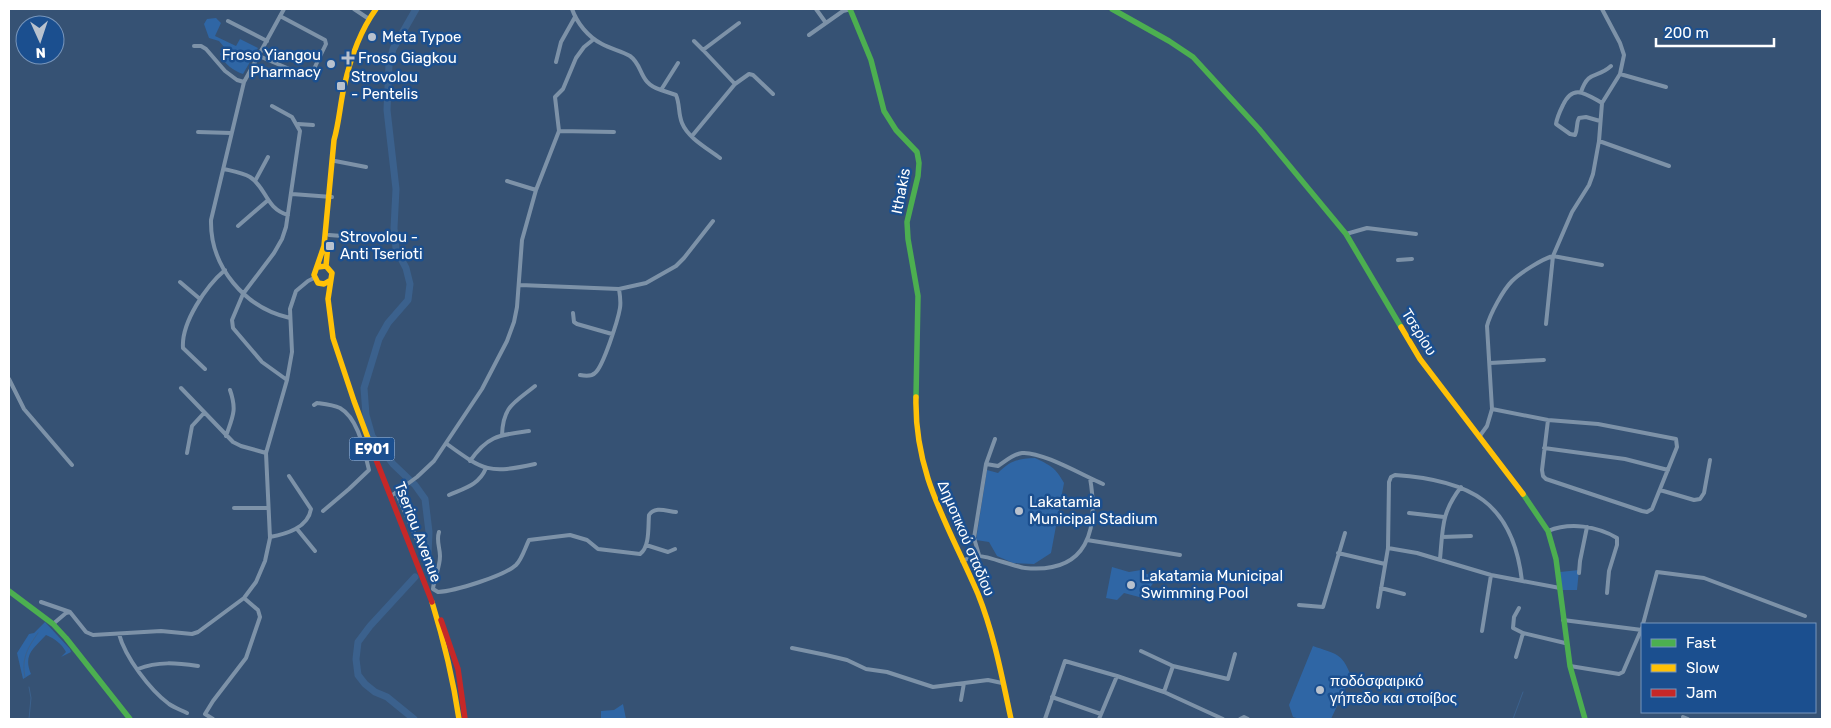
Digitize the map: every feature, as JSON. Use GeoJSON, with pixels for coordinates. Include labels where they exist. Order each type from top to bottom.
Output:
{"type":"FeatureCollection","features":[{"type":"Feature","properties":{"kind":"main road","name":"E901"},"geometry":{"type":"LineString","coordinates":[[330,281],[332,273],[326,266],[334,140],[337,134],[347,75],[369,19],[376,9]]}},
{"type":"Feature","properties":{"kind":"main road","name":"Ithakis"},"geometry":{"type":"LineString","coordinates":[[851,9],[871,60],[884,111],[896,130],[917,152],[919,163],[918,176],[907,222],[908,239],[918,296],[916,334]]}},
{"type":"Feature","properties":{"kind":"main road","name":"Τσερίου"},"geometry":{"type":"LineString","coordinates":[[1112,9],[1182,49],[1205,68],[1259,129],[1346,234],[1420,359],[1524,494],[1548,531],[1556,559],[1570,666],[1585,719]]}},
{"type":"Feature","properties":{"kind":"main road","name":"E901"},"geometry":{"type":"LineString","coordinates":[[321,284],[314,278],[314,272],[318,267],[324,246],[338,141],[337,134]]}},
{"type":"Feature","properties":{"kind":"main road"},"geometry":{"type":"LineString","coordinates":[[318,267],[326,266]]}},
{"type":"Feature","properties":{"kind":"main road"},"geometry":{"type":"LineString","coordinates":[[321,284],[330,281]]}},
{"type":"Feature","properties":{"kind":"main road","name":"Tseriou Avenue"},"geometry":{"type":"LineString","coordinates":[[330,281],[328,298],[332,336],[366,434],[394,494],[428,595],[448,656],[459,719]]}},
{"type":"Feature","properties":{"kind":"main road","name":"Tseriou Avenue"},"geometry":{"type":"LineString","coordinates":[[321,284],[328,298]]}},
{"type":"Feature","properties":{"kind":"main road","name":"Δημοτικού σταδίου"},"geometry":{"type":"LineString","coordinates":[[916,334],[915,420],[922,463],[938,511],[978,595],[997,652],[1011,719]]}},
{"type":"Feature","properties":{"kind":"main road"},"geometry":{"type":"LineString","coordinates":[[9,590],[53,624],[77,651],[120,709],[130,719]]}},
{"type":"Feature","properties":{"kind":"main road"},"geometry":{"type":"LineString","coordinates":[[428,595],[437,612],[449,644],[461,686],[466,719]]}},
{"type":"Feature","properties":{"kind":"street"},"geometry":{"type":"LineString","coordinates":[[284,9],[244,82],[210,229],[211,237],[225,270],[243,294],[258,306],[274,314],[290,318]]}},
{"type":"Feature","properties":{"kind":"street"},"geometry":{"type":"LineString","coordinates":[[354,9],[369,19]]}},
{"type":"Feature","properties":{"kind":"street"},"geometry":{"type":"LineString","coordinates":[[572,9],[575,17],[594,39],[630,56],[636,62],[647,83],[676,95],[680,104],[682,125],[692,136],[720,158]]}},
{"type":"Feature","properties":{"kind":"street"},"geometry":{"type":"LineString","coordinates":[[816,9],[826,23]]}},
{"type":"Feature","properties":{"kind":"street"},"geometry":{"type":"LineString","coordinates":[[809,35],[843,11],[851,9]]}},
{"type":"Feature","properties":{"kind":"street"},"geometry":{"type":"LineString","coordinates":[[1546,324],[1553,256],[1572,212],[1589,185],[1593,174],[1599,141],[1602,103],[1620,74],[1624,54],[1602,9]]}},
{"type":"Feature","properties":{"kind":"street"},"geometry":{"type":"LineString","coordinates":[[259,56],[308,77],[312,76],[326,44],[325,40],[280,16]]}},
{"type":"Feature","properties":{"kind":"street"},"geometry":{"type":"LineString","coordinates":[[556,62],[561,42],[575,17]]}},
{"type":"Feature","properties":{"kind":"street"},"geometry":{"type":"LineString","coordinates":[[228,21],[267,41]]}},
{"type":"Feature","properties":{"kind":"street"},"geometry":{"type":"LineString","coordinates":[[703,50],[739,23]]}},
{"type":"Feature","properties":{"kind":"street"},"geometry":{"type":"LineString","coordinates":[[435,591],[430,570],[394,494],[417,477],[434,461],[447,444],[482,389],[507,340],[514,322],[520,285],[522,240],[536,190],[559,132],[555,97],[563,89],[576,58],[594,39]]}},
{"type":"Feature","properties":{"kind":"street"},"geometry":{"type":"LineString","coordinates":[[694,41],[736,84]]}},
{"type":"Feature","properties":{"kind":"street"},"geometry":{"type":"LineString","coordinates":[[194,46],[201,46],[206,49],[226,71],[237,80],[244,82]]}},
{"type":"Feature","properties":{"kind":"street"},"geometry":{"type":"LineString","coordinates":[[661,90],[678,63]]}},
{"type":"Feature","properties":{"kind":"street"},"geometry":{"type":"LineString","coordinates":[[1581,92],[1585,81],[1594,74],[1604,73],[1611,66]]}},
{"type":"Feature","properties":{"kind":"street"},"geometry":{"type":"LineString","coordinates":[[692,136],[736,84],[749,74],[753,75],[773,94]]}},
{"type":"Feature","properties":{"kind":"street"},"geometry":{"type":"LineString","coordinates":[[1620,74],[1666,87]]}},
{"type":"Feature","properties":{"kind":"street"},"geometry":{"type":"LineString","coordinates":[[1600,121],[1586,117],[1579,118],[1575,135],[1570,134],[1556,124],[1568,95],[1574,92],[1581,92],[1602,103]]}},
{"type":"Feature","properties":{"kind":"street"},"geometry":{"type":"LineString","coordinates":[[272,106],[292,117],[298,124],[300,131],[286,227],[278,246],[243,294],[232,320],[233,328],[262,362],[287,380]]}},
{"type":"Feature","properties":{"kind":"street"},"geometry":{"type":"LineString","coordinates":[[298,124],[313,125]]}},
{"type":"Feature","properties":{"kind":"street"},"geometry":{"type":"LineString","coordinates":[[198,132],[231,133]]}},
{"type":"Feature","properties":{"kind":"street"},"geometry":{"type":"LineString","coordinates":[[559,132],[614,132]]}},
{"type":"Feature","properties":{"kind":"street"},"geometry":{"type":"LineString","coordinates":[[1599,141],[1669,166]]}},
{"type":"Feature","properties":{"kind":"street"},"geometry":{"type":"LineString","coordinates":[[255,181],[268,157]]}},
{"type":"Feature","properties":{"kind":"street"},"geometry":{"type":"LineString","coordinates":[[335,161],[366,167]]}},
{"type":"Feature","properties":{"kind":"street"},"geometry":{"type":"LineString","coordinates":[[224,169],[249,176],[255,181],[275,209],[288,215]]}},
{"type":"Feature","properties":{"kind":"street"},"geometry":{"type":"LineString","coordinates":[[507,181],[536,190]]}},
{"type":"Feature","properties":{"kind":"street"},"geometry":{"type":"LineString","coordinates":[[292,194],[331,197]]}},
{"type":"Feature","properties":{"kind":"street"},"geometry":{"type":"LineString","coordinates":[[238,226],[268,201]]}},
{"type":"Feature","properties":{"kind":"street"},"geometry":{"type":"LineString","coordinates":[[520,285],[619,289],[646,283],[676,266],[713,221]]}},
{"type":"Feature","properties":{"kind":"street"},"geometry":{"type":"LineString","coordinates":[[1346,234],[1367,228],[1416,234]]}},
{"type":"Feature","properties":{"kind":"street"},"geometry":{"type":"LineString","coordinates":[[329,235],[342,236]]}},
{"type":"Feature","properties":{"kind":"street"},"geometry":{"type":"LineString","coordinates":[[1479,437],[1487,426],[1492,409],[1487,326],[1489,316],[1512,281],[1545,258],[1553,256],[1602,265]]}},
{"type":"Feature","properties":{"kind":"street"},"geometry":{"type":"LineString","coordinates":[[1398,260],[1412,259]]}},
{"type":"Feature","properties":{"kind":"street"},"geometry":{"type":"LineString","coordinates":[[205,369],[183,348],[183,341],[200,299],[217,276],[225,270]]}},
{"type":"Feature","properties":{"kind":"street"},"geometry":{"type":"LineString","coordinates":[[41,602],[70,612],[86,632],[103,636],[161,631],[192,634],[198,632],[244,598],[262,571],[270,537],[266,453],[287,380],[292,352],[290,318],[292,301],[296,291],[314,278]]}},
{"type":"Feature","properties":{"kind":"street"},"geometry":{"type":"LineString","coordinates":[[180,282],[200,299]]}},
{"type":"Feature","properties":{"kind":"street"},"geometry":{"type":"LineString","coordinates":[[580,375],[589,376],[595,373],[601,366],[620,305],[619,289]]}},
{"type":"Feature","properties":{"kind":"street"},"geometry":{"type":"LineString","coordinates":[[573,314],[576,324],[612,334]]}},
{"type":"Feature","properties":{"kind":"street"},"geometry":{"type":"LineString","coordinates":[[1490,363],[1544,360]]}},
{"type":"Feature","properties":{"kind":"street"},"geometry":{"type":"LineString","coordinates":[[9,379],[24,409],[72,465]]}},
{"type":"Feature","properties":{"kind":"street"},"geometry":{"type":"LineString","coordinates":[[502,435],[502,421],[506,412],[512,404],[535,386]]}},
{"type":"Feature","properties":{"kind":"street"},"geometry":{"type":"LineString","coordinates":[[181,388],[226,436],[241,446],[266,453]]}},
{"type":"Feature","properties":{"kind":"street"},"geometry":{"type":"LineString","coordinates":[[226,436],[235,410],[235,403],[230,390]]}},
{"type":"Feature","properties":{"kind":"street"},"geometry":{"type":"LineString","coordinates":[[314,405],[317,403],[339,408],[348,415],[357,429],[368,470],[349,490],[323,511]]}},
{"type":"Feature","properties":{"kind":"street"},"geometry":{"type":"LineString","coordinates":[[1492,409],[1548,420],[1607,426],[1676,439],[1677,447],[1652,509],[1645,512],[1546,479],[1543,476],[1542,470],[1548,420]]}},
{"type":"Feature","properties":{"kind":"street"},"geometry":{"type":"LineString","coordinates":[[187,453],[192,426],[204,413]]}},
{"type":"Feature","properties":{"kind":"street"},"geometry":{"type":"LineString","coordinates":[[470,461],[479,448],[489,440],[502,435],[529,431]]}},
{"type":"Feature","properties":{"kind":"street"},"geometry":{"type":"LineString","coordinates":[[359,437],[366,434]]}},
{"type":"Feature","properties":{"kind":"street"},"geometry":{"type":"LineString","coordinates":[[979,555],[974,538],[986,464],[995,439]]}},
{"type":"Feature","properties":{"kind":"street"},"geometry":{"type":"LineString","coordinates":[[447,444],[470,461],[486,468],[506,470],[535,464]]}},
{"type":"Feature","properties":{"kind":"street"},"geometry":{"type":"LineString","coordinates":[[1544,448],[1625,459],[1668,470]]}},
{"type":"Feature","properties":{"kind":"street"},"geometry":{"type":"LineString","coordinates":[[986,464],[998,466],[1010,457],[1021,453],[1035,453],[1103,484]]}},
{"type":"Feature","properties":{"kind":"street"},"geometry":{"type":"LineString","coordinates":[[1660,490],[1694,500],[1700,499],[1704,493],[1710,460]]}},
{"type":"Feature","properties":{"kind":"street"},"geometry":{"type":"LineString","coordinates":[[449,495],[478,482],[486,468]]}},
{"type":"Feature","properties":{"kind":"street"},"geometry":{"type":"LineString","coordinates":[[270,537],[297,529],[310,516],[312,509],[289,476]]}},
{"type":"Feature","properties":{"kind":"street"},"geometry":{"type":"LineString","coordinates":[[1378,608],[1388,548],[1389,482],[1392,476],[1435,480],[1460,487],[1472,492],[1493,508],[1514,539],[1519,556],[1522,581]]}},
{"type":"Feature","properties":{"kind":"street"},"geometry":{"type":"LineString","coordinates":[[962,561],[979,555],[1026,568],[1048,567],[1072,560],[1080,553],[1092,525],[1093,509],[1090,478]]}},
{"type":"Feature","properties":{"kind":"street"},"geometry":{"type":"LineString","coordinates":[[1440,559],[1444,517],[1450,502],[1460,487]]}},
{"type":"Feature","properties":{"kind":"street"},"geometry":{"type":"LineString","coordinates":[[234,508],[268,508]]}},
{"type":"Feature","properties":{"kind":"street"},"geometry":{"type":"LineString","coordinates":[[428,595],[435,591],[442,592],[462,589],[510,570],[518,563],[529,540],[536,538],[547,539],[570,535],[587,540],[598,549],[640,554],[644,551],[646,545],[649,514],[658,509],[676,512]]}},
{"type":"Feature","properties":{"kind":"street"},"geometry":{"type":"LineString","coordinates":[[1409,513],[1444,517]]}},
{"type":"Feature","properties":{"kind":"street"},"geometry":{"type":"LineString","coordinates":[[1548,531],[1556,528],[1587,527],[1617,538],[1617,545],[1609,571],[1607,593]]}},
{"type":"Feature","properties":{"kind":"street"},"geometry":{"type":"LineString","coordinates":[[1580,573],[1580,560],[1587,527]]}},
{"type":"Feature","properties":{"kind":"street"},"geometry":{"type":"LineString","coordinates":[[297,529],[315,551]]}},
{"type":"Feature","properties":{"kind":"street"},"geometry":{"type":"LineString","coordinates":[[434,583],[438,574],[440,556],[437,538],[439,532]]}},
{"type":"Feature","properties":{"kind":"street"},"geometry":{"type":"LineString","coordinates":[[1299,605],[1323,607],[1345,533]]}},
{"type":"Feature","properties":{"kind":"street"},"geometry":{"type":"LineString","coordinates":[[1442,537],[1471,536]]}},
{"type":"Feature","properties":{"kind":"street"},"geometry":{"type":"LineString","coordinates":[[1087,540],[1180,555]]}},
{"type":"Feature","properties":{"kind":"street"},"geometry":{"type":"LineString","coordinates":[[646,545],[668,552],[676,549]]}},
{"type":"Feature","properties":{"kind":"street"},"geometry":{"type":"LineString","coordinates":[[1388,548],[1440,559],[1491,575],[1560,588]]}},
{"type":"Feature","properties":{"kind":"street"},"geometry":{"type":"LineString","coordinates":[[1338,553],[1385,564]]}},
{"type":"Feature","properties":{"kind":"street"},"geometry":{"type":"LineString","coordinates":[[1643,623],[1657,572],[1704,578],[1806,616]]}},
{"type":"Feature","properties":{"kind":"street"},"geometry":{"type":"LineString","coordinates":[[1482,631],[1491,575]]}},
{"type":"Feature","properties":{"kind":"street"},"geometry":{"type":"LineString","coordinates":[[1381,588],[1404,594]]}},
{"type":"Feature","properties":{"kind":"street"},"geometry":{"type":"LineString","coordinates":[[213,719],[205,714],[246,658],[260,617],[258,610],[244,598]]}},
{"type":"Feature","properties":{"kind":"street"},"geometry":{"type":"LineString","coordinates":[[1519,608],[1514,617],[1513,628],[1523,633],[1566,643]]}},
{"type":"Feature","properties":{"kind":"street"},"geometry":{"type":"LineString","coordinates":[[53,624],[70,612]]}},
{"type":"Feature","properties":{"kind":"street"},"geometry":{"type":"LineString","coordinates":[[1563,620],[1641,627]]}},
{"type":"Feature","properties":{"kind":"street"},"geometry":{"type":"LineString","coordinates":[[1570,666],[1619,674],[1622,672],[1641,629]]}},
{"type":"Feature","properties":{"kind":"street"},"geometry":{"type":"LineString","coordinates":[[1516,657],[1523,633]]}},
{"type":"Feature","properties":{"kind":"street"},"geometry":{"type":"LineString","coordinates":[[119,634],[122,645],[138,669],[164,700],[171,706],[187,713]]}},
{"type":"Feature","properties":{"kind":"street"},"geometry":{"type":"LineString","coordinates":[[792,648],[847,660],[866,669],[887,672],[933,687],[988,680],[1002,683]]}},
{"type":"Feature","properties":{"kind":"street"},"geometry":{"type":"LineString","coordinates":[[1141,651],[1173,666],[1228,679],[1235,654]]}},
{"type":"Feature","properties":{"kind":"street"},"geometry":{"type":"LineString","coordinates":[[1045,719],[1065,661],[1118,676],[1164,692],[1223,719]]}},
{"type":"Feature","properties":{"kind":"street"},"geometry":{"type":"LineString","coordinates":[[138,669],[150,664],[166,663],[198,666]]}},
{"type":"Feature","properties":{"kind":"street"},"geometry":{"type":"LineString","coordinates":[[1164,692],[1173,666]]}},
{"type":"Feature","properties":{"kind":"street"},"geometry":{"type":"LineString","coordinates":[[1052,697],[1100,717],[1118,676]]}},
{"type":"Feature","properties":{"kind":"street"},"geometry":{"type":"LineString","coordinates":[[961,700],[964,683]]}},
{"type":"Feature","properties":{"kind":"street"},"geometry":{"type":"LineString","coordinates":[[1210,714],[1210,719]]}},
{"type":"Feature","properties":{"kind":"street"},"geometry":{"type":"LineString","coordinates":[[1240,719],[1244,717],[1248,719]]}},
{"type":"Feature","properties":{"kind":"shaded area"},"geometry":{"type":"Polygon","coordinates":[[[216,18],[221,23],[215,36],[236,46],[240,39],[258,48],[243,74],[233,69],[224,61],[220,54],[224,47],[219,41],[209,38],[204,24],[207,19],[216,18]]]}},
{"type":"Feature","properties":{"kind":"shaded area","name":"Lakatamia Municipal Stadium"},"geometry":{"type":"Polygon","coordinates":[[[1035,458],[1052,468],[1064,483],[1051,553],[1034,564],[1013,563],[997,556],[989,542],[976,540],[987,470],[998,473],[1015,461],[1035,458]]]}},
{"type":"Feature","properties":{"kind":"shaded area","name":"Lakatamia Municipal Swimming Pool"},"geometry":{"type":"Polygon","coordinates":[[[1112,567],[1129,572],[1141,570],[1141,573],[1158,576],[1143,598],[1124,593],[1117,600],[1106,598],[1112,567]]]}},
{"type":"Feature","properties":{"kind":"shaded area"},"geometry":{"type":"Polygon","coordinates":[[[1579,570],[1577,590],[1562,590],[1560,572],[1579,570]]]}},
{"type":"Feature","properties":{"kind":"shaded area"},"geometry":{"type":"Polygon","coordinates":[[[45,622],[71,652],[61,657],[66,652],[64,649],[58,642],[46,635],[31,653],[28,662],[31,674],[23,679],[17,653],[29,634],[34,633],[45,622]]]}},
{"type":"Feature","properties":{"kind":"shaded area","name":"ποδόσφαιρικό γήπεδο και στοίβος"},"geometry":{"type":"Polygon","coordinates":[[[1313,646],[1341,658],[1351,676],[1331,719],[1300,719],[1293,717],[1289,705],[1313,646]]]}},
{"type":"Feature","properties":{"kind":"shaded area"},"geometry":{"type":"Polygon","coordinates":[[[623,704],[626,719],[601,719],[601,711],[614,710],[623,704]]]}},
{"type":"Feature","properties":{"kind":"waterway"},"geometry":{"type":"LineString","coordinates":[[416,9],[393,49],[389,65],[387,110],[396,189],[394,228],[396,249],[406,268],[410,284],[408,300],[388,323],[379,339],[364,388],[366,415],[372,436],[393,464],[415,485],[425,499],[429,532],[428,556]]}},
{"type":"Feature","properties":{"kind":"waterway"},"geometry":{"type":"LineString","coordinates":[[414,719],[387,697],[375,692],[365,684],[358,675],[356,659],[358,642],[370,626],[415,577]]}},
{"type":"Feature","properties":{"kind":"waterway"},"geometry":{"type":"LineString","coordinates":[[25,677],[24,664],[26,654],[38,633]]}},
{"type":"Feature","properties":{"kind":"waterway"},"geometry":{"type":"LineString","coordinates":[[29,687],[31,698],[29,719]]}},
{"type":"Feature","properties":{"kind":"waterway"},"geometry":{"type":"LineString","coordinates":[[1513,719],[1523,692]]}},
{"type":"Feature","properties":{"kind":"traffic: fast"},"geometry":{"type":"LineString","coordinates":[[850,9],[871,60],[884,111],[896,130],[917,152],[919,163],[918,176],[907,222],[908,239],[918,296],[916,397]]}},
{"type":"Feature","properties":{"kind":"traffic: fast"},"geometry":{"type":"LineString","coordinates":[[1112,9],[1169,41],[1193,57],[1259,129],[1346,234],[1401,327]]}},
{"type":"Feature","properties":{"kind":"traffic: fast"},"geometry":{"type":"LineString","coordinates":[[1523,494],[1548,531],[1556,559],[1570,666],[1585,719]]}},
{"type":"Feature","properties":{"kind":"traffic: fast"},"geometry":{"type":"LineString","coordinates":[[9,591],[53,624],[130,719]]}},
{"type":"Feature","properties":{"kind":"traffic: slow"},"geometry":{"type":"LineString","coordinates":[[329,281],[324,284],[318,283],[314,275],[324,246],[334,140],[349,67],[360,36],[376,9]]}},
{"type":"Feature","properties":{"kind":"traffic: slow"},"geometry":{"type":"LineString","coordinates":[[326,266],[328,244]]}},
{"type":"Feature","properties":{"kind":"traffic: slow"},"geometry":{"type":"LineString","coordinates":[[318,267],[326,266],[332,273],[328,299],[333,338],[375,457]]}},
{"type":"Feature","properties":{"kind":"traffic: slow"},"geometry":{"type":"LineString","coordinates":[[1401,327],[1420,359],[1523,494]]}},
{"type":"Feature","properties":{"kind":"traffic: slow"},"geometry":{"type":"LineString","coordinates":[[916,397],[917,425],[927,476],[935,499],[984,609],[1011,719]]}},
{"type":"Feature","properties":{"kind":"traffic: slow"},"geometry":{"type":"LineString","coordinates":[[432,602],[448,660],[459,719]]}},
{"type":"Feature","properties":{"kind":"traffic: jam"},"geometry":{"type":"LineString","coordinates":[[375,457],[432,602]]}},
{"type":"Feature","properties":{"kind":"traffic: jam"},"geometry":{"type":"LineString","coordinates":[[441,620],[458,669],[465,719]]}},
{"type":"Feature","properties":{"kind":"place","name":"Meta Typoe"},"geometry":{"type":"Point","coordinates":[372,37]}},
{"type":"Feature","properties":{"kind":"place","name":"Froso Giagkou"},"geometry":{"type":"Point","coordinates":[348,58]}},
{"type":"Feature","properties":{"kind":"place","name":"Froso Yiangou Pharmacy"},"geometry":{"type":"Point","coordinates":[331,64]}},
{"type":"Feature","properties":{"kind":"place","name":"Strovolou - Pentelis"},"geometry":{"type":"Point","coordinates":[341,86]}},
{"type":"Feature","properties":{"kind":"place","name":"Strovolou - Anti Tserioti"},"geometry":{"type":"Point","coordinates":[330,246]}},
{"type":"Feature","properties":{"kind":"place","name":"Lakatamia Municipal Stadium"},"geometry":{"type":"Point","coordinates":[1019,511]}},
{"type":"Feature","properties":{"kind":"place","name":"Lakatamia Municipal Swimming Pool"},"geometry":{"type":"Point","coordinates":[1131,585]}},
{"type":"Feature","properties":{"kind":"place","name":"ποδόσφαιρικό γήπεδο και στοίβος"},"geometry":{"type":"Point","coordinates":[1320,690]}}]}
